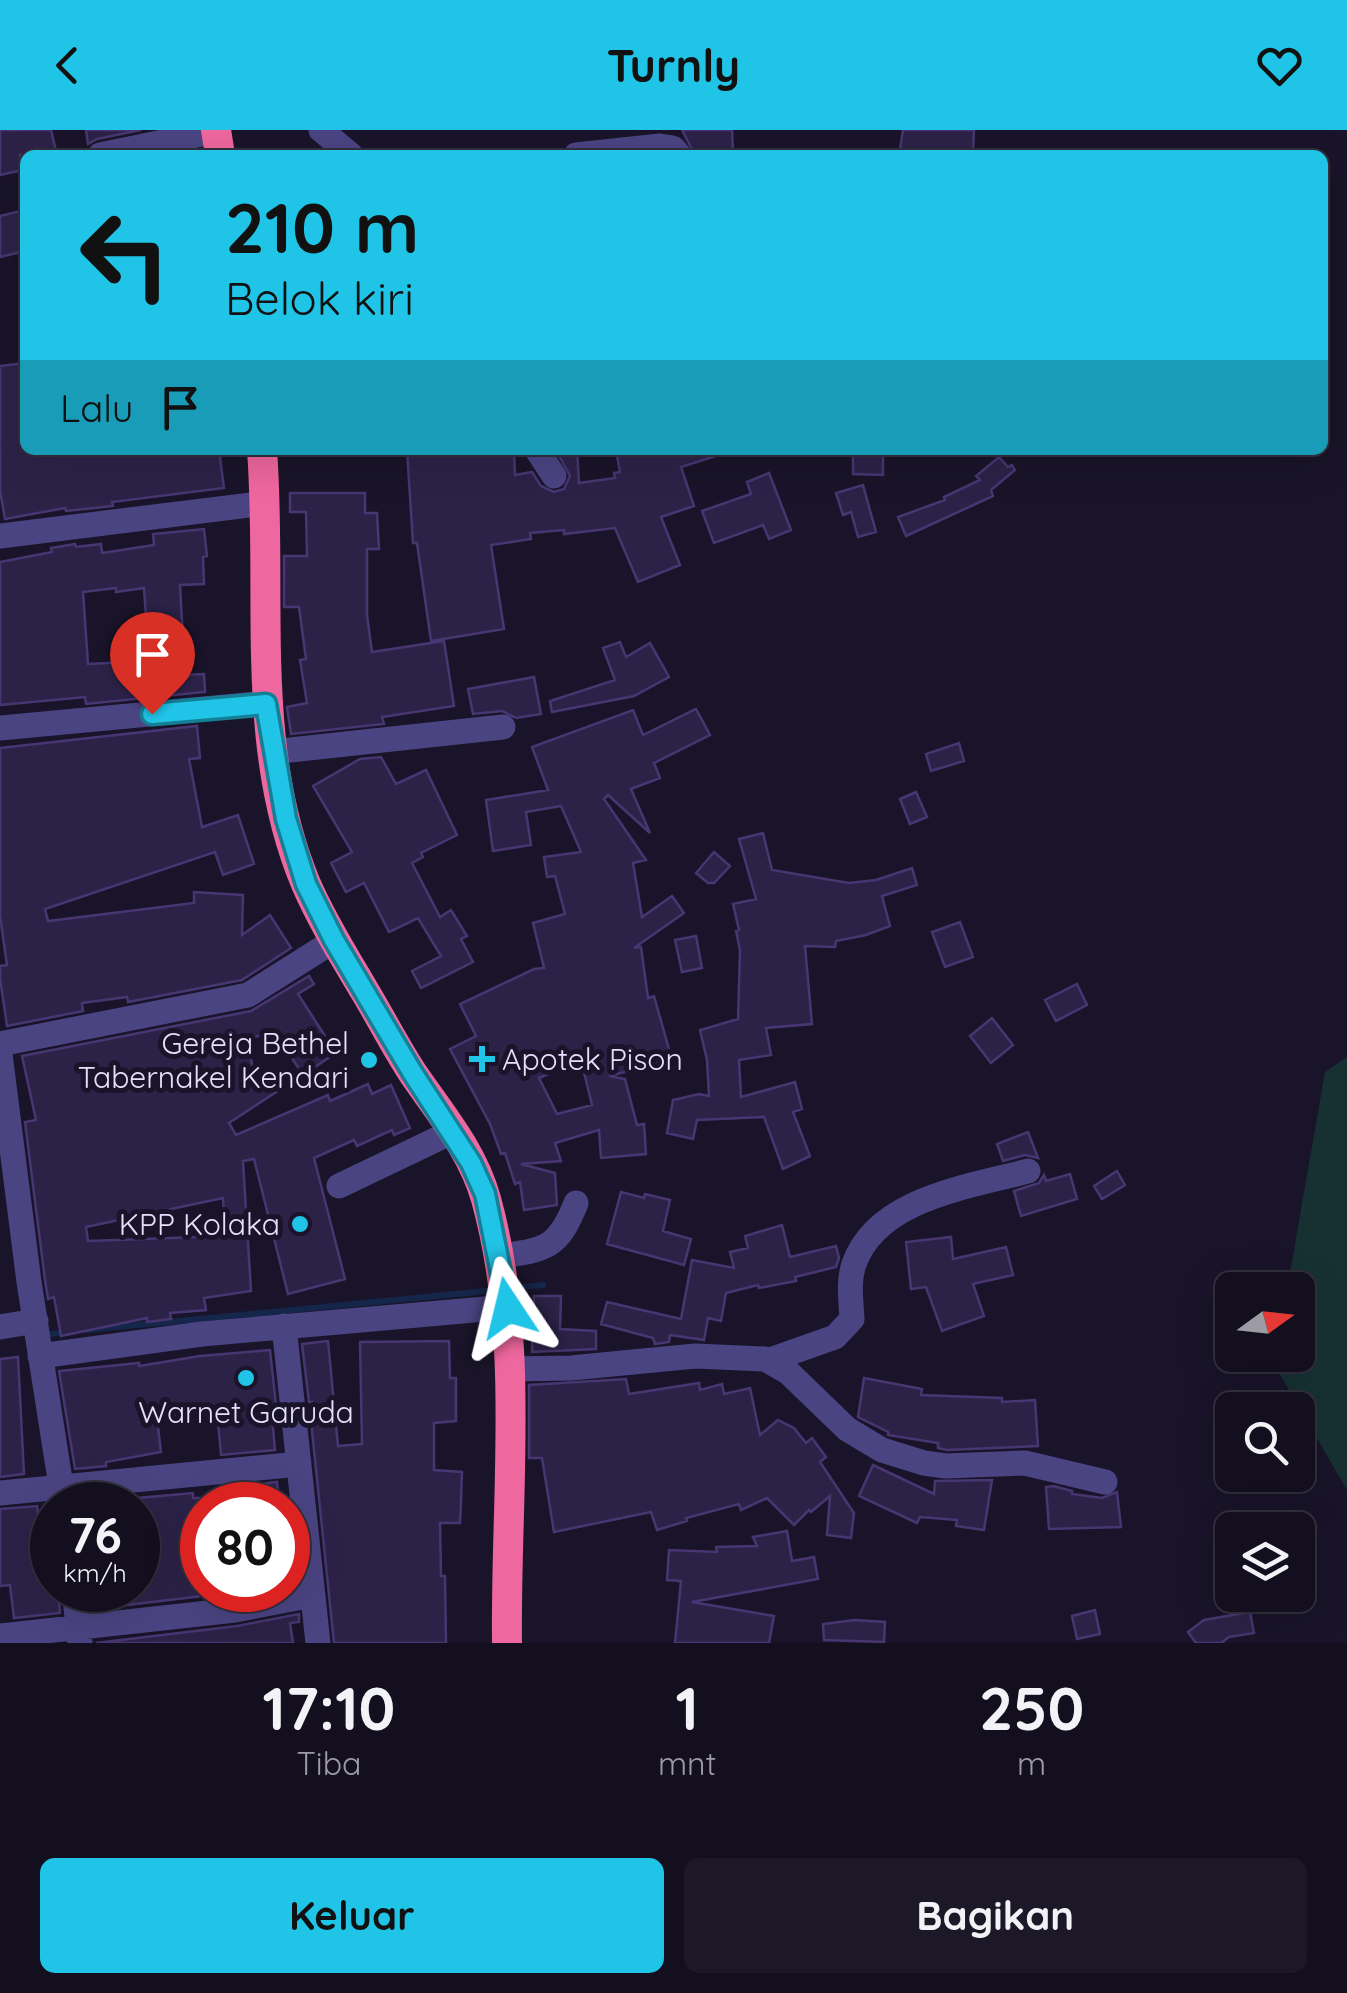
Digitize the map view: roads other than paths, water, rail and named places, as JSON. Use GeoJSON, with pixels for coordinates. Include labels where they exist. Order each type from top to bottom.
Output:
{"type":"FeatureCollection","features":[{"type":"Feature","properties":{"kind":"highway"},"geometry":{"type":"LineString","coordinates":[[262,455],[266,704],[286,819],[306,884],[334,940],[412,1072],[454,1131],[485,1194],[504,1285],[510,1369],[507,1643]]}},
{"type":"Feature","properties":{"kind":"street"},"geometry":{"type":"LineString","coordinates":[[320,130],[345,150]]}},
{"type":"Feature","properties":{"kind":"street"},"geometry":{"type":"LineString","coordinates":[[137,150],[218,139]]}},
{"type":"Feature","properties":{"kind":"street"},"geometry":{"type":"LineString","coordinates":[[619,150],[653,146],[675,150]]}},
{"type":"Feature","properties":{"kind":"street"},"geometry":{"type":"LineString","coordinates":[[540,455],[554,476]]}},
{"type":"Feature","properties":{"kind":"street"},"geometry":{"type":"LineString","coordinates":[[0,536],[266,504]]}},
{"type":"Feature","properties":{"kind":"street"},"geometry":{"type":"LineString","coordinates":[[0,728],[266,704]]}},
{"type":"Feature","properties":{"kind":"street"},"geometry":{"type":"LineString","coordinates":[[272,752],[504,727]]}},
{"type":"Feature","properties":{"kind":"street"},"geometry":{"type":"LineString","coordinates":[[0,1044],[230,1001],[271,982],[334,940]]}},
{"type":"Feature","properties":{"kind":"street"},"geometry":{"type":"LineString","coordinates":[[0,1054],[10,1192],[30,1282],[61,1482]]}},
{"type":"Feature","properties":{"kind":"street"},"geometry":{"type":"LineString","coordinates":[[339,1186],[454,1131]]}},
{"type":"Feature","properties":{"kind":"street"},"geometry":{"type":"LineString","coordinates":[[510,1369],[572,1368],[695,1356],[770,1360],[835,1337],[852,1319],[853,1265],[865,1242],[894,1213],[1028,1171]]}},
{"type":"Feature","properties":{"kind":"street"},"geometry":{"type":"LineString","coordinates":[[0,1328],[38,1337],[284,1326],[504,1285],[550,1246],[576,1204]]}},
{"type":"Feature","properties":{"kind":"street"},"geometry":{"type":"LineString","coordinates":[[284,1326],[318,1643]]}},
{"type":"Feature","properties":{"kind":"street"},"geometry":{"type":"LineString","coordinates":[[770,1360],[788,1372],[847,1429],[882,1450],[924,1463],[1025,1463],[1105,1482]]}},
{"type":"Feature","properties":{"kind":"street"},"geometry":{"type":"LineString","coordinates":[[137,1482],[190,1472],[299,1464]]}},
{"type":"Feature","properties":{"kind":"street"},"geometry":{"type":"LineString","coordinates":[[0,1493],[30,1494]]}},
{"type":"Feature","properties":{"kind":"street"},"geometry":{"type":"LineString","coordinates":[[0,1636],[79,1636],[313,1594]]}},
{"type":"Feature","properties":{"kind":"waterway"},"geometry":{"type":"LineString","coordinates":[[514,1288],[543,1285]]}},
{"type":"Feature","properties":{"kind":"waterway"},"geometry":{"type":"LineString","coordinates":[[86,1330],[497,1290]]}},
{"type":"Feature","properties":{"kind":"waterway"},"geometry":{"type":"LineString","coordinates":[[41,1335],[69,1332]]}},
{"type":"Feature","properties":{"kind":"place","name":"Apotek Pison"},"geometry":{"type":"Point","coordinates":[482,1059]}},
{"type":"Feature","properties":{"kind":"place","name":"Gereja Bethel Tabernakel Kendari"},"geometry":{"type":"Point","coordinates":[369,1060]}},
{"type":"Feature","properties":{"kind":"place","name":"KPP Kolaka"},"geometry":{"type":"Point","coordinates":[300,1224]}},
{"type":"Feature","properties":{"kind":"place","name":"Warnet Garuda"},"geometry":{"type":"Point","coordinates":[246,1378]}}]}
